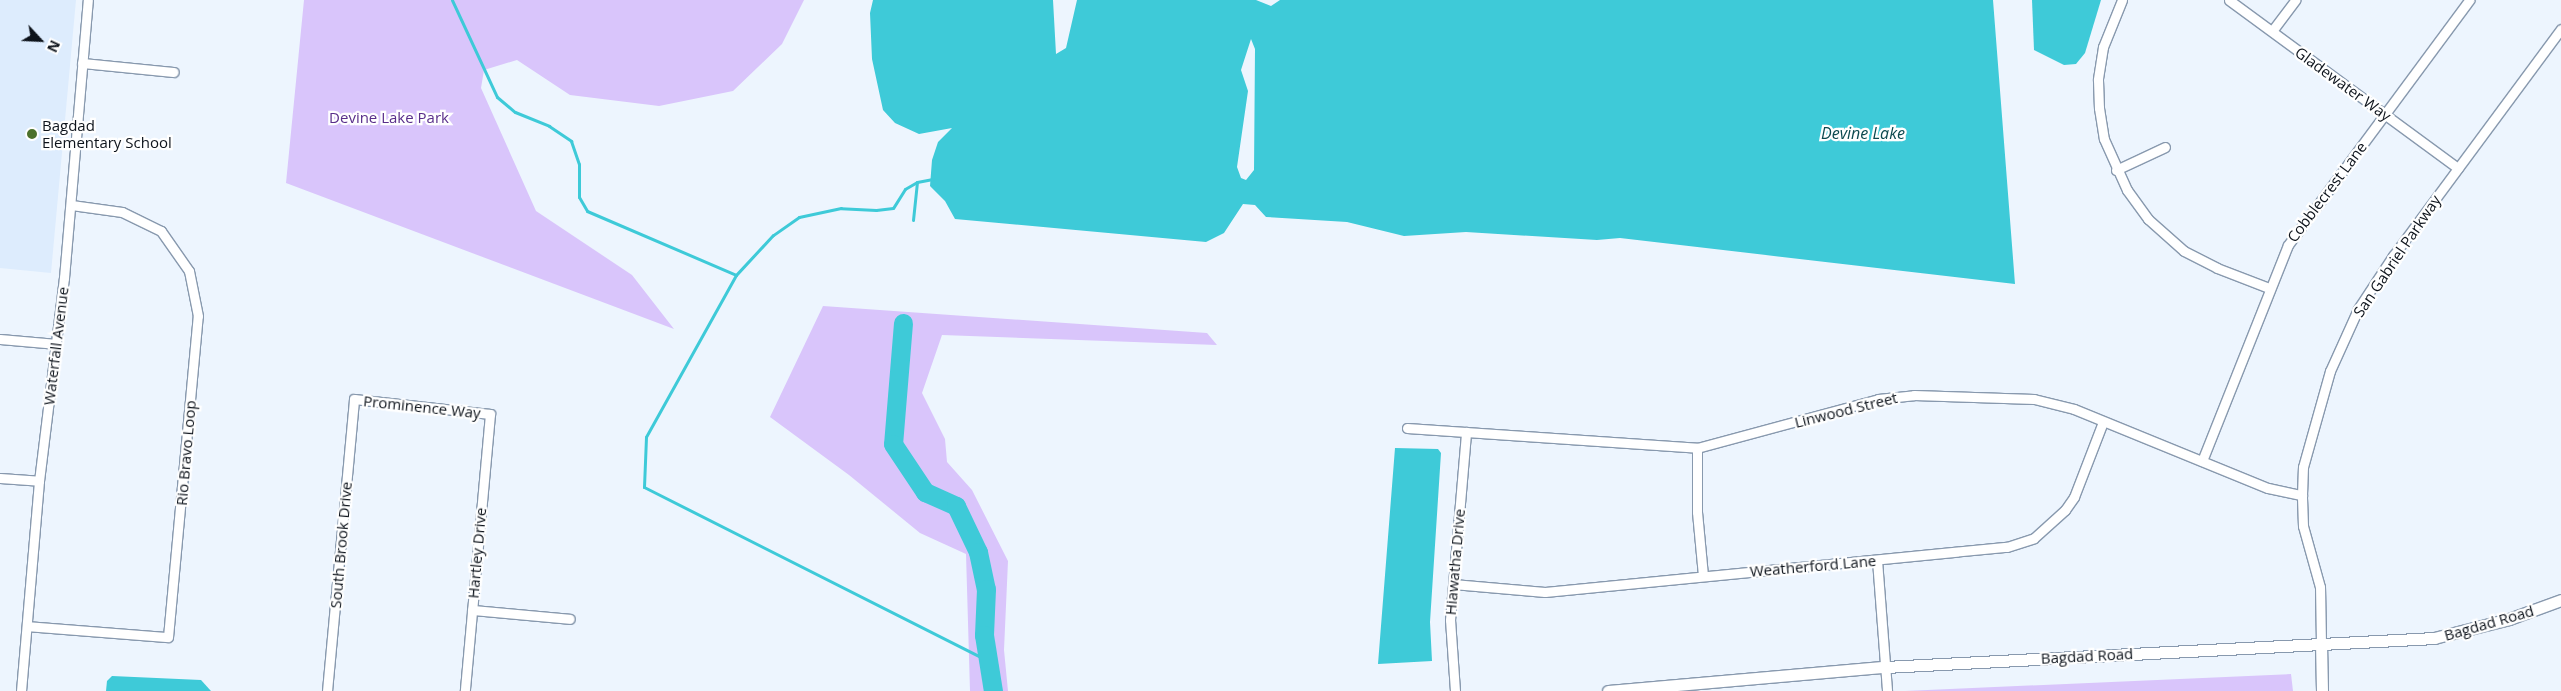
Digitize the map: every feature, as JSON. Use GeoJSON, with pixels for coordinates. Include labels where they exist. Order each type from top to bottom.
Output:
{"type":"FeatureCollection","features":[{"type":"Feature","properties":{"kind":"street","name":"Waterfall Avenue"},"geometry":{"type":"LineString","coordinates":[[21,691],[39,481],[57,344],[71,205],[88,0]]}},
{"type":"Feature","properties":{"kind":"street"},"geometry":{"type":"LineString","coordinates":[[2122,0],[2103,47],[2098,80],[2104,139],[2116,170],[2148,219],[2184,251],[2217,268],[2269,288]]}},
{"type":"Feature","properties":{"kind":"street","name":"Gladewater Way"},"geometry":{"type":"LineString","coordinates":[[2229,0],[2458,168]]}},
{"type":"Feature","properties":{"kind":"street"},"geometry":{"type":"LineString","coordinates":[[2272,31],[2295,0]]}},
{"type":"Feature","properties":{"kind":"street","name":"Cobblecrest Lane"},"geometry":{"type":"LineString","coordinates":[[2202,461],[2269,288],[2296,232],[2469,0]]}},
{"type":"Feature","properties":{"kind":"street","name":"San Gabriel Parkway"},"geometry":{"type":"LineString","coordinates":[[2322,691],[2320,587],[2303,526],[2302,495],[2303,467],[2315,415],[2330,370],[2358,309],[2458,168],[2561,29]]}},
{"type":"Feature","properties":{"kind":"street"},"geometry":{"type":"LineString","coordinates":[[82,63],[174,72]]}},
{"type":"Feature","properties":{"kind":"street"},"geometry":{"type":"LineString","coordinates":[[2116,170],[2165,147]]}},
{"type":"Feature","properties":{"kind":"street","name":"Rio Bravo Loop"},"geometry":{"type":"LineString","coordinates":[[27,626],[168,637],[198,316],[189,271],[161,231],[122,212],[71,205]]}},
{"type":"Feature","properties":{"kind":"street"},"geometry":{"type":"LineString","coordinates":[[0,339],[57,344]]}},
{"type":"Feature","properties":{"kind":"street","name":"Linwood Street"},"geometry":{"type":"LineString","coordinates":[[1407,428],[1697,448],[1878,399],[1914,395],[2048,400],[2268,488],[2302,495]]}},
{"type":"Feature","properties":{"kind":"street","name":"Prominence Way"},"geometry":{"type":"LineString","coordinates":[[354,399],[490,414]]}},
{"type":"Feature","properties":{"kind":"street","name":"South Brook Drive"},"geometry":{"type":"LineString","coordinates":[[327,691],[354,399]]}},
{"type":"Feature","properties":{"kind":"street","name":"Hartley Drive"},"geometry":{"type":"LineString","coordinates":[[465,691],[490,414]]}},
{"type":"Feature","properties":{"kind":"street","name":"Weatherford Lane"},"geometry":{"type":"LineString","coordinates":[[1453,584],[1545,592],[1703,575],[1982,550],[2034,538],[2056,520],[2074,497],[2103,422]]}},
{"type":"Feature","properties":{"kind":"street","name":"Hiawatha Drive"},"geometry":{"type":"LineString","coordinates":[[1455,691],[1450,620],[1466,432]]}},
{"type":"Feature","properties":{"kind":"street"},"geometry":{"type":"LineString","coordinates":[[1697,448],[1697,512],[1703,575]]}},
{"type":"Feature","properties":{"kind":"street"},"geometry":{"type":"LineString","coordinates":[[0,478],[39,481]]}},
{"type":"Feature","properties":{"kind":"street"},"geometry":{"type":"LineString","coordinates":[[1877,560],[1887,691]]}},
{"type":"Feature","properties":{"kind":"street","name":"Bagdad Road"},"geometry":{"type":"LineString","coordinates":[[1608,691],[1885,667],[2434,638],[2509,619],[2561,600]]}},
{"type":"Feature","properties":{"kind":"street"},"geometry":{"type":"LineString","coordinates":[[472,610],[570,619]]}},
{"type":"Feature","properties":{"kind":"shaded area","name":"Bagdad Elementary School"},"geometry":{"type":"Polygon","coordinates":[[[0,0],[76,0],[51,273],[0,268],[0,0]]]}},
{"type":"Feature","properties":{"kind":"green space","name":"Devine Lake Park"},"geometry":{"type":"Polygon","coordinates":[[[304,0],[804,0],[782,44],[733,91],[659,106],[570,95],[517,60],[484,70],[481,88],[536,211],[632,275],[674,329],[286,183],[304,0]]]}},
{"type":"Feature","properties":{"kind":"green space"},"geometry":{"type":"Polygon","coordinates":[[[823,306],[1207,333],[1217,345],[942,335],[922,393],[945,439],[947,462],[972,490],[1008,561],[1004,650],[1008,691],[970,691],[966,554],[920,533],[849,475],[770,417],[823,306]]]}},
{"type":"Feature","properties":{"kind":"green space"},"geometry":{"type":"Polygon","coordinates":[[[2291,674],[2293,691],[1905,691],[2291,674]]]}},
{"type":"Feature","properties":{"kind":"water","name":"Devine Lake"},"geometry":{"type":"Polygon","coordinates":[[[873,0],[1053,0],[1056,54],[1066,48],[1077,0],[1256,0],[1271,6],[1280,0],[1993,0],[2015,284],[1620,238],[1597,240],[1466,232],[1404,236],[1347,222],[1266,217],[1255,205],[1243,204],[1224,233],[1206,242],[955,219],[945,201],[930,186],[932,160],[938,142],[952,128],[919,134],[895,123],[883,110],[872,59],[870,13],[873,0]],[[1251,39],[1241,70],[1248,91],[1237,167],[1241,178],[1246,180],[1254,170],[1255,49],[1251,39]]]}},
{"type":"Feature","properties":{"kind":"water"},"geometry":{"type":"Polygon","coordinates":[[[2032,0],[2101,0],[2085,53],[2076,64],[2064,65],[2034,50],[2032,0]]]}},
{"type":"Feature","properties":{"kind":"water"},"geometry":{"type":"Polygon","coordinates":[[[1395,448],[1438,449],[1441,453],[1430,622],[1432,661],[1378,664],[1395,448]]]}},
{"type":"Feature","properties":{"kind":"water"},"geometry":{"type":"Polygon","coordinates":[[[112,676],[201,680],[211,691],[106,691],[107,681],[112,676]]]}},
{"type":"Feature","properties":{"kind":"waterway"},"geometry":{"type":"LineString","coordinates":[[452,0],[497,97],[515,112],[549,126],[571,141],[579,164],[579,197],[587,211],[736,275]]}},
{"type":"Feature","properties":{"kind":"waterway"},"geometry":{"type":"LineString","coordinates":[[913,220],[917,182],[933,179]]}},
{"type":"Feature","properties":{"kind":"waterway"},"geometry":{"type":"LineString","coordinates":[[917,182],[905,189],[893,208],[876,210],[841,208],[799,217],[773,235],[736,275],[646,437],[644,487],[986,660]]}},
{"type":"Feature","properties":{"kind":"waterway"},"geometry":{"type":"LineString","coordinates":[[903,323],[893,444],[925,492],[956,506],[978,552],[986,589],[984,635],[993,691]]}},
{"type":"Feature","properties":{"kind":"place","name":"Bagdad Elementary School"},"geometry":{"type":"Point","coordinates":[32,134]}}]}
